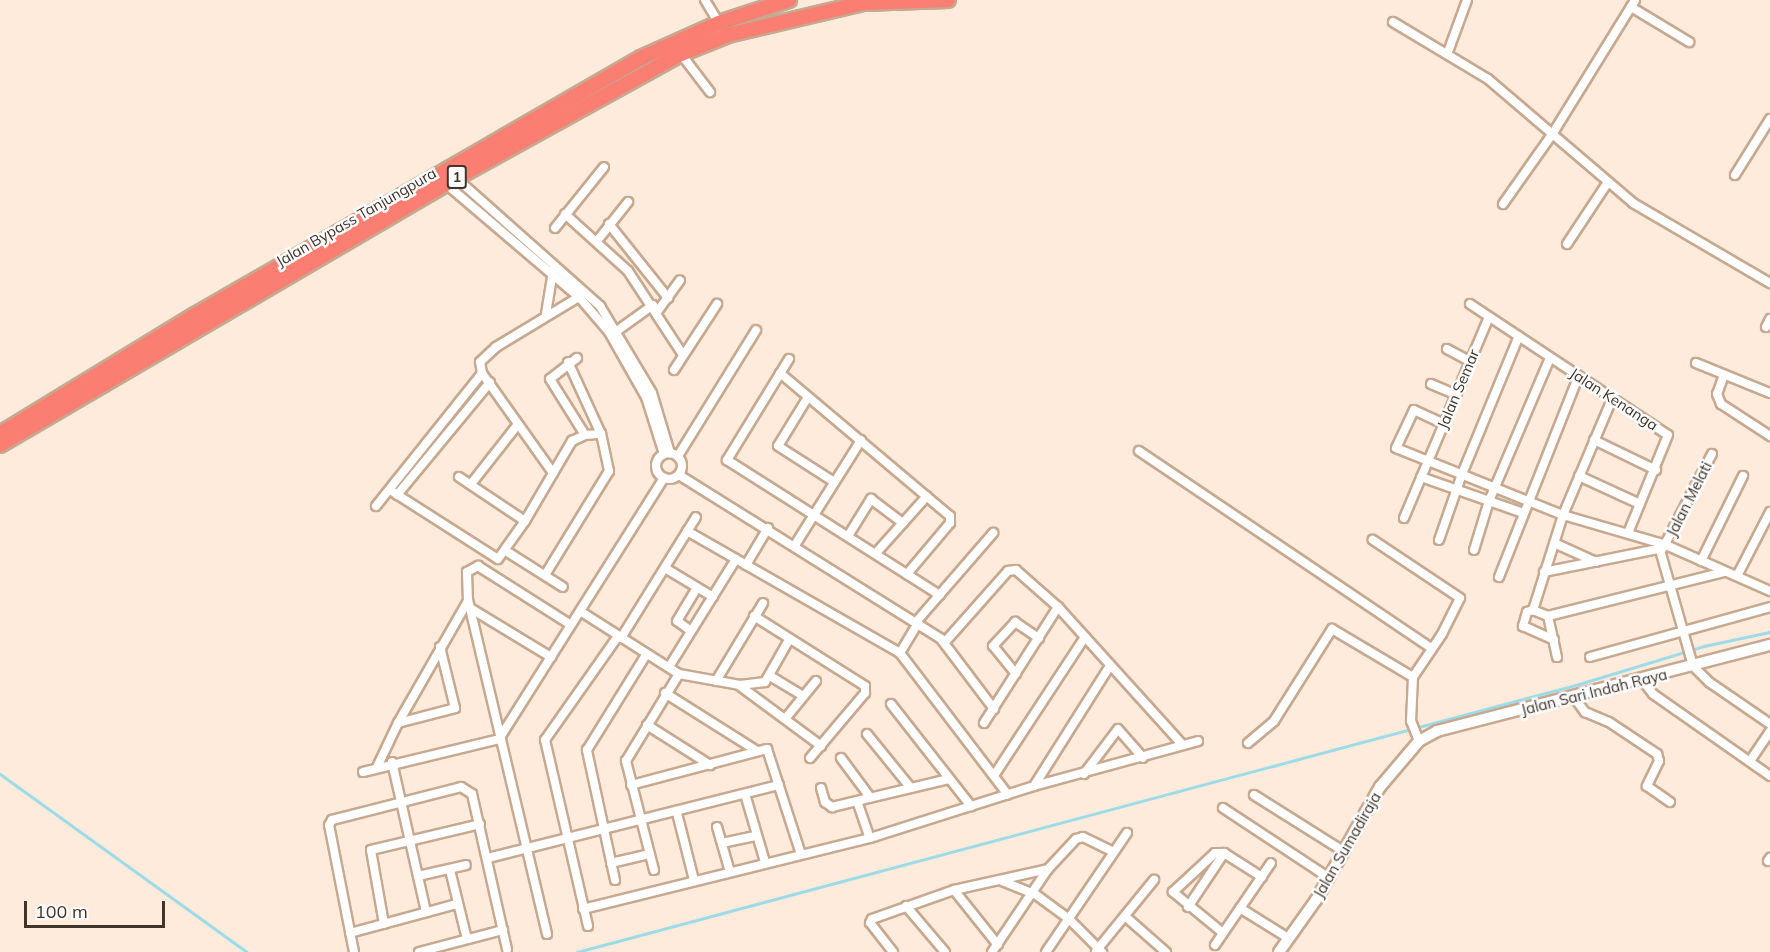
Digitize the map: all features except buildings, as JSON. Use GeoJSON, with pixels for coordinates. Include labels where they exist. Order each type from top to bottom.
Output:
{"type":"FeatureCollection","features":[{"type":"Feature","properties":{"kind":"highway","name":"Jalan Bypass Tanjungpura"},"geometry":{"type":"LineString","coordinates":[[0,434],[195,315],[641,58],[718,23],[789,0]]}},
{"type":"Feature","properties":{"kind":"highway","name":"Jalan Bypass Tanjungpura"},"geometry":{"type":"LineString","coordinates":[[0,445],[451,181],[681,54],[728,35],[863,3],[948,0]]}},
{"type":"Feature","properties":{"kind":"street"},"geometry":{"type":"LineString","coordinates":[[705,0],[718,23]]}},
{"type":"Feature","properties":{"kind":"street"},"geometry":{"type":"LineString","coordinates":[[1448,52],[1467,0]]}},
{"type":"Feature","properties":{"kind":"street"},"geometry":{"type":"LineString","coordinates":[[1503,204],[1553,133],[1633,4],[1689,42]]}},
{"type":"Feature","properties":{"kind":"street"},"geometry":{"type":"LineString","coordinates":[[1393,21],[1448,52],[1553,133],[1608,182],[1663,222],[1770,283]]}},
{"type":"Feature","properties":{"kind":"street"},"geometry":{"type":"LineString","coordinates":[[681,54],[710,92]]}},
{"type":"Feature","properties":{"kind":"street"},"geometry":{"type":"LineString","coordinates":[[1736,175],[1770,119]]}},
{"type":"Feature","properties":{"kind":"street"},"geometry":{"type":"LineString","coordinates":[[555,228],[604,167]]}},
{"type":"Feature","properties":{"kind":"street"},"geometry":{"type":"LineString","coordinates":[[451,181],[557,264],[586,290],[614,333],[646,397],[670,454],[682,467],[679,475]]}},
{"type":"Feature","properties":{"kind":"street"},"geometry":{"type":"LineString","coordinates":[[451,181],[579,297],[614,333]]}},
{"type":"Feature","properties":{"kind":"street"},"geometry":{"type":"LineString","coordinates":[[1567,244],[1608,182]]}},
{"type":"Feature","properties":{"kind":"street"},"geometry":{"type":"LineString","coordinates":[[597,241],[628,202]]}},
{"type":"Feature","properties":{"kind":"street"},"geometry":{"type":"LineString","coordinates":[[565,214],[628,271],[655,308],[684,355]]}},
{"type":"Feature","properties":{"kind":"street"},"geometry":{"type":"LineString","coordinates":[[609,224],[668,298]]}},
{"type":"Feature","properties":{"kind":"street"},"geometry":{"type":"LineString","coordinates":[[546,314],[552,273],[557,264]]}},
{"type":"Feature","properties":{"kind":"street"},"geometry":{"type":"LineString","coordinates":[[614,333],[668,298],[680,280]]}},
{"type":"Feature","properties":{"kind":"street"},"geometry":{"type":"LineString","coordinates":[[394,493],[438,429],[482,373],[483,358],[546,314],[579,297]]}},
{"type":"Feature","properties":{"kind":"street"},"geometry":{"type":"LineString","coordinates":[[674,370],[717,304]]}},
{"type":"Feature","properties":{"kind":"street","name":"Jalan Kenanga"},"geometry":{"type":"LineString","coordinates":[[1470,304],[1668,435],[1656,470],[1628,533]]}},
{"type":"Feature","properties":{"kind":"street","name":"Jalan Semar"},"geometry":{"type":"LineString","coordinates":[[1404,518],[1489,317]]}},
{"type":"Feature","properties":{"kind":"street"},"geometry":{"type":"LineString","coordinates":[[664,478],[656,464],[670,454],[756,330]]}},
{"type":"Feature","properties":{"kind":"street"},"geometry":{"type":"LineString","coordinates":[[1439,540],[1461,474],[1519,336]]}},
{"type":"Feature","properties":{"kind":"street"},"geometry":{"type":"LineString","coordinates":[[1447,349],[1470,361]]}},
{"type":"Feature","properties":{"kind":"street"},"geometry":{"type":"LineString","coordinates":[[577,358],[568,362],[550,379],[585,435]]}},
{"type":"Feature","properties":{"kind":"street"},"geometry":{"type":"LineString","coordinates":[[1474,550],[1489,501],[1550,358]]}},
{"type":"Feature","properties":{"kind":"street"},"geometry":{"type":"LineString","coordinates":[[789,359],[727,459],[940,595]]}},
{"type":"Feature","properties":{"kind":"street"},"geometry":{"type":"LineString","coordinates":[[545,575],[609,471],[601,434],[568,362]]}},
{"type":"Feature","properties":{"kind":"street"},"geometry":{"type":"LineString","coordinates":[[1696,363],[1770,393]]}},
{"type":"Feature","properties":{"kind":"street"},"geometry":{"type":"LineString","coordinates":[[482,373],[553,473]]}},
{"type":"Feature","properties":{"kind":"street"},"geometry":{"type":"LineString","coordinates":[[780,373],[927,496],[951,520],[907,574]]}},
{"type":"Feature","properties":{"kind":"street"},"geometry":{"type":"LineString","coordinates":[[1724,375],[1717,394],[1721,404],[1770,436]]}},
{"type":"Feature","properties":{"kind":"street"},"geometry":{"type":"LineString","coordinates":[[1499,578],[1527,499],[1578,377]]}},
{"type":"Feature","properties":{"kind":"street"},"geometry":{"type":"LineString","coordinates":[[376,506],[394,493],[446,436],[490,382]]}},
{"type":"Feature","properties":{"kind":"street"},"geometry":{"type":"LineString","coordinates":[[1431,384],[1456,395]]}},
{"type":"Feature","properties":{"kind":"street"},"geometry":{"type":"LineString","coordinates":[[808,397],[778,446],[834,482]]}},
{"type":"Feature","properties":{"kind":"street"},"geometry":{"type":"LineString","coordinates":[[1533,610],[1563,515],[1612,399]]}},
{"type":"Feature","properties":{"kind":"street"},"geometry":{"type":"LineString","coordinates":[[1444,424],[1414,410],[1395,446],[1399,451],[1496,485],[1563,515],[1628,533],[1770,591]]}},
{"type":"Feature","properties":{"kind":"street"},"geometry":{"type":"LineString","coordinates":[[471,484],[518,424]]}},
{"type":"Feature","properties":{"kind":"street"},"geometry":{"type":"LineString","coordinates":[[438,429],[446,436]]}},
{"type":"Feature","properties":{"kind":"street"},"geometry":{"type":"LineString","coordinates":[[394,493],[494,558],[506,551],[572,441],[585,435],[601,434]]}},
{"type":"Feature","properties":{"kind":"street"},"geometry":{"type":"LineString","coordinates":[[795,545],[861,440]]}},
{"type":"Feature","properties":{"kind":"street"},"geometry":{"type":"LineString","coordinates":[[1594,440],[1656,470]]}},
{"type":"Feature","properties":{"kind":"street"},"geometry":{"type":"LineString","coordinates":[[1139,451],[1430,647]]}},
{"type":"Feature","properties":{"kind":"street","name":"Jalan Melati"},"geometry":{"type":"LineString","coordinates":[[1663,548],[1712,454]]}},
{"type":"Feature","properties":{"kind":"street"},"geometry":{"type":"LineString","coordinates":[[363,772],[378,765],[499,739],[664,478],[679,475],[768,528],[945,642],[994,709]]}},
{"type":"Feature","properties":{"kind":"street"},"geometry":{"type":"LineString","coordinates":[[1579,476],[1641,504]]}},
{"type":"Feature","properties":{"kind":"street"},"geometry":{"type":"LineString","coordinates":[[1701,561],[1743,476]]}},
{"type":"Feature","properties":{"kind":"street"},"geometry":{"type":"LineString","coordinates":[[459,477],[525,521]]}},
{"type":"Feature","properties":{"kind":"street"},"geometry":{"type":"LineString","coordinates":[[1421,477],[1523,513]]}},
{"type":"Feature","properties":{"kind":"street"},"geometry":{"type":"LineString","coordinates":[[876,553],[927,496]]}},
{"type":"Feature","properties":{"kind":"street"},"geometry":{"type":"LineString","coordinates":[[848,536],[871,499],[903,523]]}},
{"type":"Feature","properties":{"kind":"street"},"geometry":{"type":"LineString","coordinates":[[1737,576],[1770,512]]}},
{"type":"Feature","properties":{"kind":"street"},"geometry":{"type":"LineString","coordinates":[[588,926],[566,840],[545,740],[619,637],[696,517]]}},
{"type":"Feature","properties":{"kind":"street"},"geometry":{"type":"LineString","coordinates":[[746,565],[768,528]]}},
{"type":"Feature","properties":{"kind":"street"},"geometry":{"type":"LineString","coordinates":[[687,531],[900,653],[995,774],[1008,795]]}},
{"type":"Feature","properties":{"kind":"street"},"geometry":{"type":"LineString","coordinates":[[900,653],[917,623],[993,533]]}},
{"type":"Feature","properties":{"kind":"street"},"geometry":{"type":"LineString","coordinates":[[1373,540],[1460,598],[1413,677],[1412,721],[1418,737]]}},
{"type":"Feature","properties":{"kind":"street"},"geometry":{"type":"LineString","coordinates":[[1554,543],[1597,562]]}},
{"type":"Feature","properties":{"kind":"street"},"geometry":{"type":"LineString","coordinates":[[1544,572],[1663,548]]}},
{"type":"Feature","properties":{"kind":"street"},"geometry":{"type":"LineString","coordinates":[[1663,548],[1671,586],[1693,663],[1709,682],[1770,723]]}},
{"type":"Feature","properties":{"kind":"street"},"geometry":{"type":"LineString","coordinates":[[506,551],[563,586]]}},
{"type":"Feature","properties":{"kind":"street"},"geometry":{"type":"LineString","coordinates":[[669,667],[736,559]]}},
{"type":"Feature","properties":{"kind":"street"},"geometry":{"type":"LineString","coordinates":[[547,934],[499,739],[469,604],[466,577],[471,568],[478,566],[571,625]]}},
{"type":"Feature","properties":{"kind":"street"},"geometry":{"type":"LineString","coordinates":[[664,568],[712,597]]}},
{"type":"Feature","properties":{"kind":"street"},"geometry":{"type":"LineString","coordinates":[[945,642],[1012,569],[1058,607],[1182,744]]}},
{"type":"Feature","properties":{"kind":"street"},"geometry":{"type":"LineString","coordinates":[[1554,640],[1523,626],[1527,612],[1533,610],[1548,616],[1724,572]]}},
{"type":"Feature","properties":{"kind":"street"},"geometry":{"type":"LineString","coordinates":[[691,632],[677,621],[697,588]]}},
{"type":"Feature","properties":{"kind":"street"},"geometry":{"type":"LineString","coordinates":[[716,681],[763,603]]}},
{"type":"Feature","properties":{"kind":"street"},"geometry":{"type":"LineString","coordinates":[[378,765],[398,723],[440,647],[469,604]]}},
{"type":"Feature","properties":{"kind":"street"},"geometry":{"type":"LineString","coordinates":[[469,604],[551,657]]}},
{"type":"Feature","properties":{"kind":"street"},"geometry":{"type":"LineString","coordinates":[[984,723],[1058,607]]}},
{"type":"Feature","properties":{"kind":"street"},"geometry":{"type":"LineString","coordinates":[[1590,657],[1770,607]]}},
{"type":"Feature","properties":{"kind":"street"},"geometry":{"type":"LineString","coordinates":[[580,611],[679,674],[740,686],[761,684],[770,676],[789,640]]}},
{"type":"Feature","properties":{"kind":"street"},"geometry":{"type":"LineString","coordinates":[[754,616],[864,686],[865,693],[810,758]]}},
{"type":"Feature","properties":{"kind":"street"},"geometry":{"type":"LineString","coordinates":[[1548,616],[1557,657]]}},
{"type":"Feature","properties":{"kind":"street"},"geometry":{"type":"LineString","coordinates":[[1016,674],[993,646],[1015,622],[1039,638]]}},
{"type":"Feature","properties":{"kind":"street"},"geometry":{"type":"LineString","coordinates":[[1248,743],[1274,721],[1332,629],[1413,677]]}},
{"type":"Feature","properties":{"kind":"street"},"geometry":{"type":"LineString","coordinates":[[995,774],[1084,637]]}},
{"type":"Feature","properties":{"kind":"street","name":"Jalan Sari Indah Raya"},"geometry":{"type":"LineString","coordinates":[[1418,737],[1642,681],[1693,663],[1770,645]]}},
{"type":"Feature","properties":{"kind":"street"},"geometry":{"type":"LineString","coordinates":[[398,723],[455,708],[440,647]]}},
{"type":"Feature","properties":{"kind":"street"},"geometry":{"type":"LineString","coordinates":[[615,880],[586,750],[646,655]]}},
{"type":"Feature","properties":{"kind":"street"},"geometry":{"type":"LineString","coordinates":[[1034,786],[1110,666]]}},
{"type":"Feature","properties":{"kind":"street"},"geometry":{"type":"LineString","coordinates":[[654,870],[639,823],[627,756],[679,674]]}},
{"type":"Feature","properties":{"kind":"street"},"geometry":{"type":"LineString","coordinates":[[770,676],[803,696]]}},
{"type":"Feature","properties":{"kind":"street"},"geometry":{"type":"LineString","coordinates":[[785,719],[816,681]]}},
{"type":"Feature","properties":{"kind":"street"},"geometry":{"type":"LineString","coordinates":[[1642,681],[1653,694],[1770,776]]}},
{"type":"Feature","properties":{"kind":"street"},"geometry":{"type":"LineString","coordinates":[[740,686],[821,746]]}},
{"type":"Feature","properties":{"kind":"street"},"geometry":{"type":"LineString","coordinates":[[665,693],[757,751]]}},
{"type":"Feature","properties":{"kind":"street"},"geometry":{"type":"LineString","coordinates":[[1574,697],[1585,712],[1609,722],[1657,754],[1659,761],[1647,786],[1670,802]]}},
{"type":"Feature","properties":{"kind":"street"},"geometry":{"type":"LineString","coordinates":[[891,704],[971,806]]}},
{"type":"Feature","properties":{"kind":"street"},"geometry":{"type":"LineString","coordinates":[[647,725],[710,765]]}},
{"type":"Feature","properties":{"kind":"street"},"geometry":{"type":"LineString","coordinates":[[1084,774],[1118,729],[1143,758]]}},
{"type":"Feature","properties":{"kind":"street"},"geometry":{"type":"LineString","coordinates":[[1750,761],[1770,730]]}},
{"type":"Feature","properties":{"kind":"street"},"geometry":{"type":"LineString","coordinates":[[867,734],[910,787]]}},
{"type":"Feature","properties":{"kind":"street","name":"Jalan Sumadiraja"},"geometry":{"type":"LineString","coordinates":[[1279,952],[1329,878],[1380,787],[1418,737]]}},
{"type":"Feature","properties":{"kind":"street"},"geometry":{"type":"LineString","coordinates":[[583,909],[765,862],[870,838],[1034,786],[1143,758],[1182,744],[1198,741]]}},
{"type":"Feature","properties":{"kind":"street"},"geometry":{"type":"LineString","coordinates":[[631,785],[757,751],[769,751],[801,854]]}},
{"type":"Feature","properties":{"kind":"street"},"geometry":{"type":"LineString","coordinates":[[841,758],[870,797]]}},
{"type":"Feature","properties":{"kind":"street"},"geometry":{"type":"LineString","coordinates":[[393,762],[400,803],[426,912]]}},
{"type":"Feature","properties":{"kind":"street"},"geometry":{"type":"LineString","coordinates":[[821,788],[825,802],[832,807],[949,779]]}},
{"type":"Feature","properties":{"kind":"street"},"geometry":{"type":"LineString","coordinates":[[488,858],[639,823],[779,785]]}},
{"type":"Feature","properties":{"kind":"street"},"geometry":{"type":"LineString","coordinates":[[354,952],[328,825],[332,820],[466,788],[472,794],[480,824],[507,949]]}},
{"type":"Feature","properties":{"kind":"street"},"geometry":{"type":"LineString","coordinates":[[745,794],[765,862]]}},
{"type":"Feature","properties":{"kind":"street"},"geometry":{"type":"LineString","coordinates":[[1254,795],[1343,851]]}},
{"type":"Feature","properties":{"kind":"street"},"geometry":{"type":"LineString","coordinates":[[857,801],[870,838]]}},
{"type":"Feature","properties":{"kind":"street"},"geometry":{"type":"LineString","coordinates":[[1223,808],[1329,878]]}},
{"type":"Feature","properties":{"kind":"street"},"geometry":{"type":"LineString","coordinates":[[677,813],[694,880]]}},
{"type":"Feature","properties":{"kind":"street"},"geometry":{"type":"LineString","coordinates":[[384,924],[371,850],[409,839],[480,824]]}},
{"type":"Feature","properties":{"kind":"street"},"geometry":{"type":"LineString","coordinates":[[717,827],[730,872]]}},
{"type":"Feature","properties":{"kind":"street"},"geometry":{"type":"LineString","coordinates":[[1046,952],[1127,833]]}},
{"type":"Feature","properties":{"kind":"street"},"geometry":{"type":"LineString","coordinates":[[722,843],[756,836]]}},
{"type":"Feature","properties":{"kind":"street"},"geometry":{"type":"LineString","coordinates":[[992,952],[1035,894],[1048,869],[1079,838],[1114,852]]}},
{"type":"Feature","properties":{"kind":"street"},"geometry":{"type":"LineString","coordinates":[[1188,907],[1224,853]]}},
{"type":"Feature","properties":{"kind":"street"},"geometry":{"type":"LineString","coordinates":[[1222,933],[1188,907],[1173,892],[1211,855],[1224,853],[1262,877]]}},
{"type":"Feature","properties":{"kind":"street"},"geometry":{"type":"LineString","coordinates":[[611,863],[649,854]]}},
{"type":"Feature","properties":{"kind":"street"},"geometry":{"type":"LineString","coordinates":[[1215,945],[1271,863]]}},
{"type":"Feature","properties":{"kind":"street"},"geometry":{"type":"LineString","coordinates":[[418,876],[466,865]]}},
{"type":"Feature","properties":{"kind":"street"},"geometry":{"type":"LineString","coordinates":[[893,952],[870,922],[906,906],[954,891],[1048,869]]}},
{"type":"Feature","properties":{"kind":"street"},"geometry":{"type":"LineString","coordinates":[[450,870],[467,939]]}},
{"type":"Feature","properties":{"kind":"street"},"geometry":{"type":"LineString","coordinates":[[1001,880],[1035,894],[1069,919],[1099,951],[1154,880]]}},
{"type":"Feature","properties":{"kind":"street"},"geometry":{"type":"LineString","coordinates":[[954,891],[998,945]]}},
{"type":"Feature","properties":{"kind":"street"},"geometry":{"type":"LineString","coordinates":[[350,933],[457,904]]}},
{"type":"Feature","properties":{"kind":"street"},"geometry":{"type":"LineString","coordinates":[[906,906],[945,952]]}},
{"type":"Feature","properties":{"kind":"street"},"geometry":{"type":"LineString","coordinates":[[1240,908],[1288,938]]}},
{"type":"Feature","properties":{"kind":"street"},"geometry":{"type":"LineString","coordinates":[[1126,917],[1166,952]]}},
{"type":"Feature","properties":{"kind":"street"},"geometry":{"type":"LineString","coordinates":[[419,952],[502,930]]}},
{"type":"Feature","properties":{"kind":"waterway"},"geometry":{"type":"LineString","coordinates":[[577,952],[1579,684],[1704,646],[1770,632]]}},
{"type":"Feature","properties":{"kind":"waterway"},"geometry":{"type":"LineString","coordinates":[[0,774],[247,952]]}}]}
